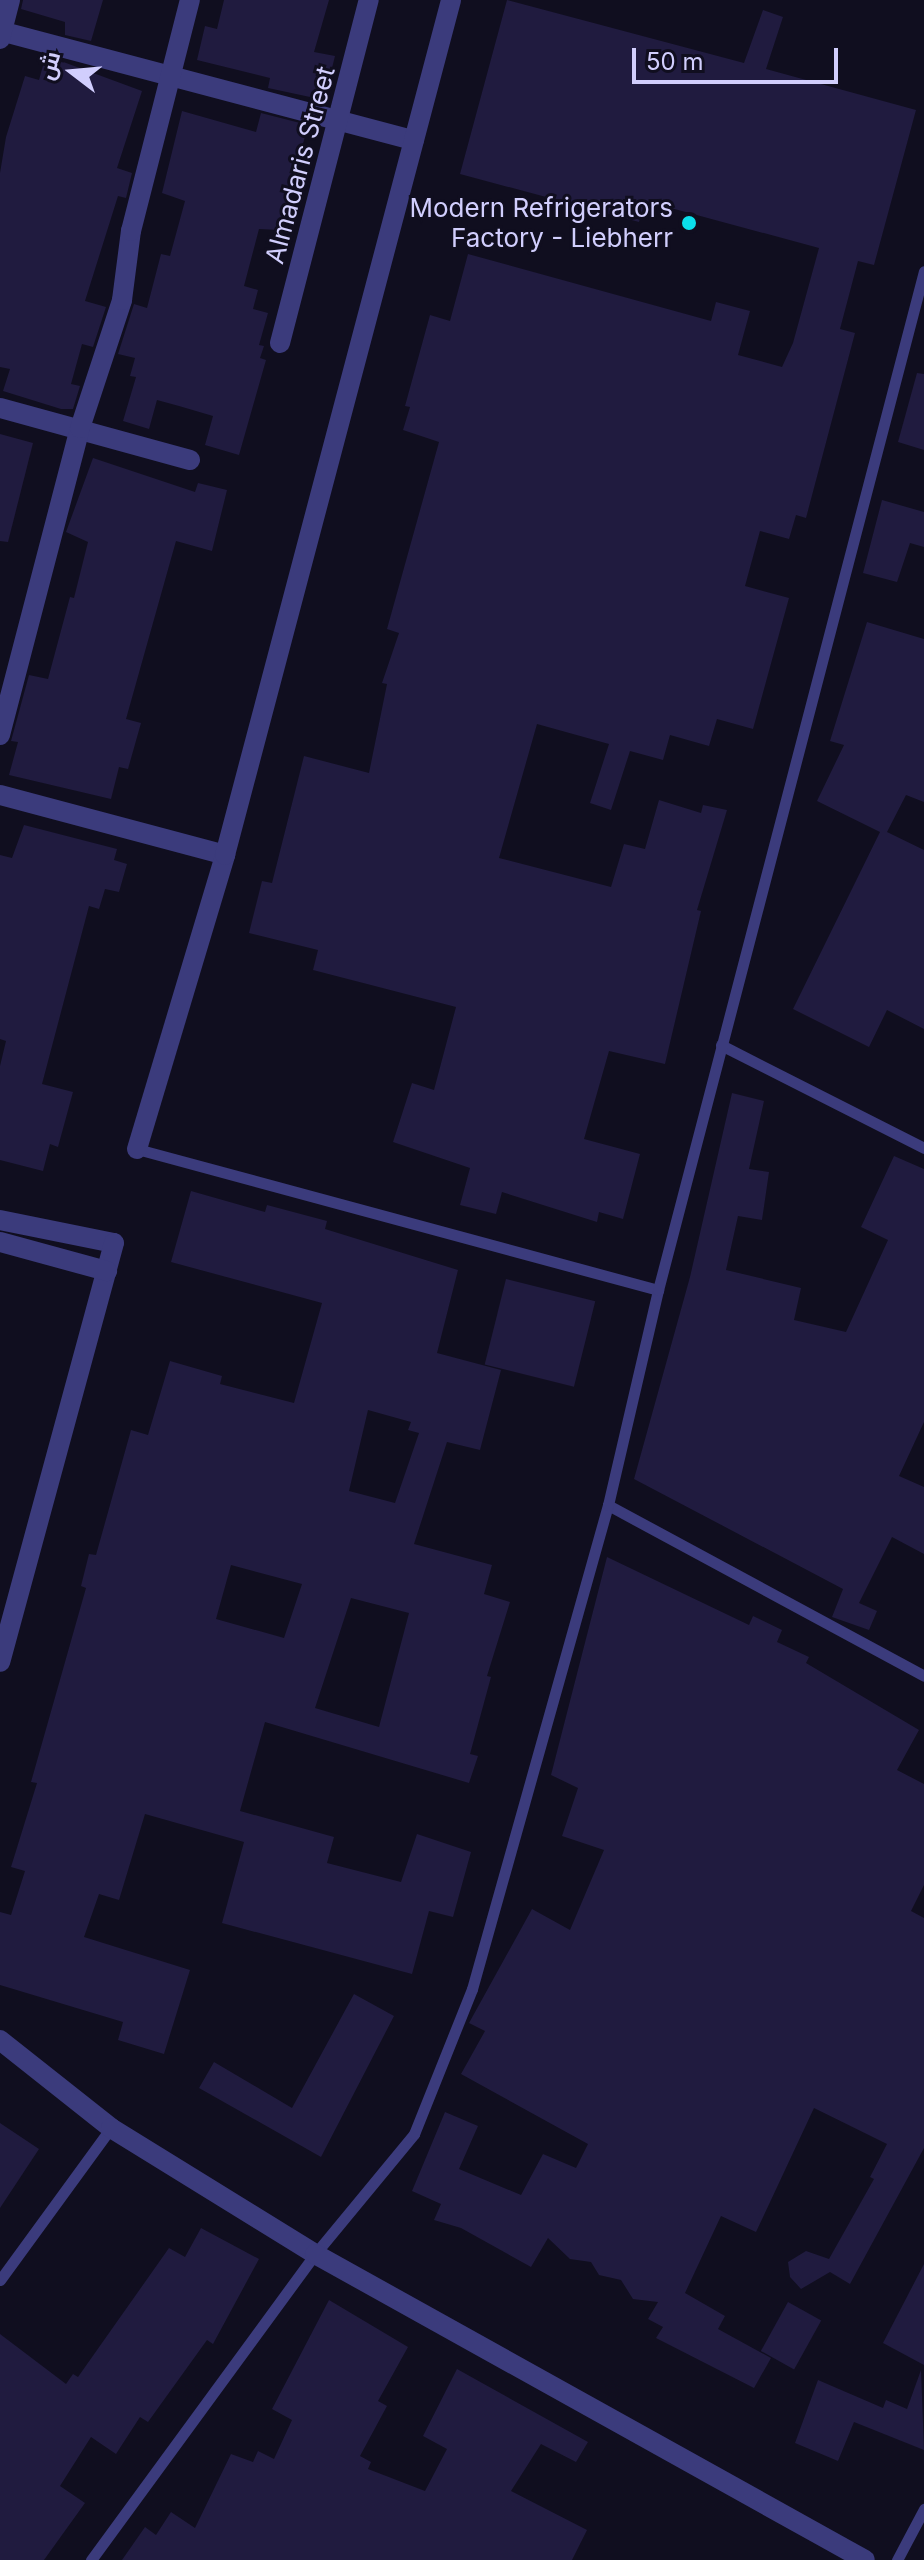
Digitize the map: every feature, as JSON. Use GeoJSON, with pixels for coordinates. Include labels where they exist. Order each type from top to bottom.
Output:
{"type":"FeatureCollection","features":[{"type":"Feature","properties":{"kind":"street"},"geometry":{"type":"LineString","coordinates":[[10,0],[1,34],[414,140]]}},
{"type":"Feature","properties":{"kind":"street"},"geometry":{"type":"LineString","coordinates":[[0,735],[80,428],[122,300],[133,223],[190,0]]}},
{"type":"Feature","properties":{"kind":"street","name":"Almadaris Street"},"geometry":{"type":"LineString","coordinates":[[280,343],[369,0]]}},
{"type":"Feature","properties":{"kind":"street"},"geometry":{"type":"LineString","coordinates":[[137,1149],[225,855],[451,0]]}},
{"type":"Feature","properties":{"kind":"street"},"geometry":{"type":"LineString","coordinates":[[0,408],[190,460]]}},
{"type":"Feature","properties":{"kind":"street"},"geometry":{"type":"LineString","coordinates":[[0,795],[225,855]]}},
{"type":"Feature","properties":{"kind":"street"},"geometry":{"type":"LineString","coordinates":[[0,1220],[114,1243],[0,1662]]}},
{"type":"Feature","properties":{"kind":"street"},"geometry":{"type":"LineString","coordinates":[[0,1242],[107,1271]]}},
{"type":"Feature","properties":{"kind":"street"},"geometry":{"type":"LineString","coordinates":[[0,2040],[111,2128],[315,2254],[865,2560]]}},
{"type":"Feature","properties":{"kind":"lane"},"geometry":{"type":"LineString","coordinates":[[91,2560],[315,2254],[414,2134],[472,1989],[608,1505],[658,1290],[924,271]]}},
{"type":"Feature","properties":{"kind":"lane"},"geometry":{"type":"LineString","coordinates":[[721,1045],[924,1148]]}},
{"type":"Feature","properties":{"kind":"lane"},"geometry":{"type":"LineString","coordinates":[[137,1149],[658,1290]]}},
{"type":"Feature","properties":{"kind":"lane"},"geometry":{"type":"LineString","coordinates":[[608,1505],[924,1676]]}},
{"type":"Feature","properties":{"kind":"lane"},"geometry":{"type":"LineString","coordinates":[[0,2280],[111,2128]]}},
{"type":"Feature","properties":{"kind":"lane"},"geometry":{"type":"LineString","coordinates":[[897,2560],[924,2509]]}},
{"type":"Feature","properties":{"kind":"building"},"geometry":{"type":"Polygon","coordinates":[[[23,0],[103,0],[91,41],[65,35],[65,22],[21,9],[23,0]]]}},
{"type":"Feature","properties":{"kind":"building"},"geometry":{"type":"Polygon","coordinates":[[[224,0],[329,0],[314,52],[335,56],[324,100],[268,88],[270,78],[197,60],[205,26],[217,29],[224,0]]]}},
{"type":"Feature","properties":{"kind":"building"},"geometry":{"type":"Polygon","coordinates":[[[507,0],[744,63],[763,10],[783,17],[766,69],[916,110],[874,265],[858,261],[840,329],[855,333],[806,518],[796,515],[789,539],[760,531],[745,586],[789,598],[753,729],[717,719],[709,746],[670,735],[663,760],[630,751],[611,810],[590,803],[609,744],[537,724],[499,858],[611,887],[624,844],[645,849],[659,800],[701,813],[703,805],[727,810],[697,910],[701,911],[665,1064],[609,1051],[584,1139],[640,1154],[623,1219],[599,1212],[597,1222],[502,1192],[496,1214],[460,1205],[470,1168],[393,1142],[412,1083],[434,1090],[456,1007],[313,970],[318,950],[249,933],[262,881],[272,883],[304,756],[369,773],[387,684],[382,683],[399,633],[387,629],[439,442],[403,430],[410,407],[405,406],[430,315],[450,321],[468,254],[711,321],[716,302],[750,311],[738,355],[782,367],[793,343],[819,248],[645,201],[639,222],[460,174],[507,0]]]}},
{"type":"Feature","properties":{"kind":"building"},"geometry":{"type":"Polygon","coordinates":[[[58,60],[142,91],[117,168],[132,173],[126,198],[118,196],[85,301],[106,307],[93,347],[82,344],[71,384],[80,386],[73,409],[61,409],[3,391],[10,369],[0,367],[0,173],[6,137],[25,76],[39,80],[44,62],[56,66],[58,60]]]}},
{"type":"Feature","properties":{"kind":"building"},"geometry":{"type":"Polygon","coordinates":[[[182,111],[256,132],[261,113],[308,125],[280,230],[259,229],[244,286],[258,290],[253,309],[268,313],[259,345],[264,346],[260,358],[266,360],[239,455],[205,445],[213,416],[179,406],[157,400],[149,429],[123,421],[136,377],[130,376],[135,358],[118,354],[134,304],[147,308],[161,254],[170,256],[185,201],[162,193],[182,111]]]}},
{"type":"Feature","properties":{"kind":"building"},"geometry":{"type":"Polygon","coordinates":[[[917,373],[924,374],[924,450],[898,442],[917,373]]]}},
{"type":"Feature","properties":{"kind":"building"},"geometry":{"type":"Polygon","coordinates":[[[0,434],[33,443],[8,542],[0,541],[0,434]]]}},
{"type":"Feature","properties":{"kind":"building"},"geometry":{"type":"Polygon","coordinates":[[[93,458],[195,492],[198,483],[227,490],[212,551],[176,541],[126,719],[141,723],[128,769],[119,767],[111,799],[9,775],[18,742],[11,741],[29,675],[48,679],[70,597],[74,598],[88,542],[66,532],[93,458]]]}},
{"type":"Feature","properties":{"kind":"building"},"geometry":{"type":"Polygon","coordinates":[[[882,500],[924,512],[924,547],[910,543],[897,582],[863,573],[882,500]]]}},
{"type":"Feature","properties":{"kind":"building"},"geometry":{"type":"Polygon","coordinates":[[[867,622],[924,639],[924,802],[906,795],[887,832],[924,850],[924,1029],[887,1010],[869,1047],[793,1009],[880,832],[817,801],[844,745],[830,741],[867,622]]]}},
{"type":"Feature","properties":{"kind":"building"},"geometry":{"type":"Polygon","coordinates":[[[24,825],[117,849],[114,860],[127,864],[119,892],[105,889],[99,909],[89,906],[42,1084],[73,1092],[58,1147],[50,1144],[43,1171],[0,1160],[0,1066],[6,1041],[0,1039],[0,855],[12,858],[24,825]]]}},
{"type":"Feature","properties":{"kind":"building"},"geometry":{"type":"Polygon","coordinates":[[[732,1093],[764,1101],[749,1169],[769,1172],[762,1220],[738,1216],[726,1270],[801,1288],[794,1320],[846,1332],[888,1240],[861,1227],[894,1156],[924,1169],[924,1422],[899,1476],[924,1487],[924,1554],[892,1537],[859,1603],[877,1611],[869,1630],[832,1617],[843,1589],[634,1479],[690,1277],[732,1093]]]}},
{"type":"Feature","properties":{"kind":"building"},"geometry":{"type":"Polygon","coordinates":[[[191,1191],[265,1212],[267,1205],[327,1221],[325,1229],[458,1270],[437,1353],[501,1370],[480,1450],[447,1442],[414,1544],[492,1565],[484,1594],[510,1602],[487,1676],[491,1677],[470,1754],[478,1756],[469,1783],[265,1722],[240,1811],[334,1837],[327,1863],[401,1882],[417,1834],[471,1852],[453,1917],[429,1911],[412,1974],[222,1923],[244,1842],[145,1814],[119,1900],[99,1894],[84,1937],[190,1970],[164,2054],[118,2040],[123,2022],[0,1985],[0,1912],[11,1915],[25,1871],[11,1867],[37,1783],[31,1782],[86,1588],[81,1586],[89,1554],[96,1555],[131,1430],[148,1435],[170,1361],[222,1376],[220,1384],[294,1403],[322,1303],[171,1262],[191,1191]],[[368,1410],[349,1491],[395,1503],[419,1433],[408,1430],[411,1422],[368,1410]],[[231,1565],[216,1619],[284,1638],[302,1584],[231,1565]],[[351,1598],[315,1708],[379,1727],[409,1613],[351,1598]]]}},
{"type":"Feature","properties":{"kind":"building"},"geometry":{"type":"Polygon","coordinates":[[[506,1279],[595,1301],[574,1387],[485,1364],[506,1279]]]}},
{"type":"Feature","properties":{"kind":"building"},"geometry":{"type":"Polygon","coordinates":[[[607,1557],[749,1625],[753,1616],[782,1630],[777,1642],[809,1657],[806,1663],[919,1730],[897,1770],[924,1784],[924,1885],[911,1911],[924,1918],[924,2148],[850,2284],[830,2272],[801,2289],[790,2277],[788,2262],[806,2251],[829,2259],[874,2179],[870,2177],[887,2144],[814,2108],[756,2232],[721,2216],[685,2293],[725,2316],[718,2329],[771,2358],[754,2388],[656,2338],[663,2327],[648,2319],[658,2302],[633,2299],[621,2280],[599,2275],[591,2262],[570,2259],[548,2238],[531,2267],[461,2228],[434,2220],[441,2204],[412,2191],[445,2112],[478,2126],[459,2169],[521,2195],[543,2154],[576,2168],[588,2144],[461,2074],[485,2031],[469,2023],[532,1909],[570,1930],[604,1850],[562,1836],[578,1788],[551,1775],[607,1557]]]}},
{"type":"Feature","properties":{"kind":"building"},"geometry":{"type":"Polygon","coordinates":[[[354,1994],[394,2016],[321,2157],[199,2088],[214,2062],[292,2108],[354,1994]]]}},
{"type":"Feature","properties":{"kind":"building"},"geometry":{"type":"Polygon","coordinates":[[[0,2123],[39,2149],[0,2208],[0,2123]]]}},
{"type":"Feature","properties":{"kind":"building"},"geometry":{"type":"Polygon","coordinates":[[[201,2228],[259,2259],[213,2344],[207,2340],[148,2422],[140,2417],[116,2454],[91,2437],[60,2486],[85,2503],[44,2560],[0,2560],[0,2334],[66,2384],[73,2374],[78,2377],[169,2248],[185,2257],[201,2228]]]}},
{"type":"Feature","properties":{"kind":"building"},"geometry":{"type":"Polygon","coordinates":[[[924,2264],[924,2365],[883,2343],[924,2264]]]}},
{"type":"Feature","properties":{"kind":"building"},"geometry":{"type":"Polygon","coordinates":[[[329,2300],[408,2347],[378,2401],[387,2406],[360,2456],[371,2462],[368,2469],[425,2491],[447,2449],[423,2436],[457,2369],[588,2442],[576,2462],[541,2444],[511,2491],[587,2530],[572,2560],[122,2560],[145,2527],[156,2535],[171,2512],[195,2528],[231,2454],[253,2462],[258,2451],[274,2459],[292,2420],[272,2409],[329,2300]]]}},
{"type":"Feature","properties":{"kind":"building"},"geometry":{"type":"Polygon","coordinates":[[[788,2302],[821,2320],[794,2369],[761,2351],[788,2302]]]}},
{"type":"Feature","properties":{"kind":"building"},"geometry":{"type":"Polygon","coordinates":[[[921,2370],[924,2450],[854,2422],[838,2461],[795,2443],[818,2380],[883,2408],[886,2400],[907,2409],[921,2370]]]}},
{"type":"Feature","properties":{"kind":"place","name":"Modern Refrigerators Factory - Liebherr"},"geometry":{"type":"Point","coordinates":[689,223]}}]}
